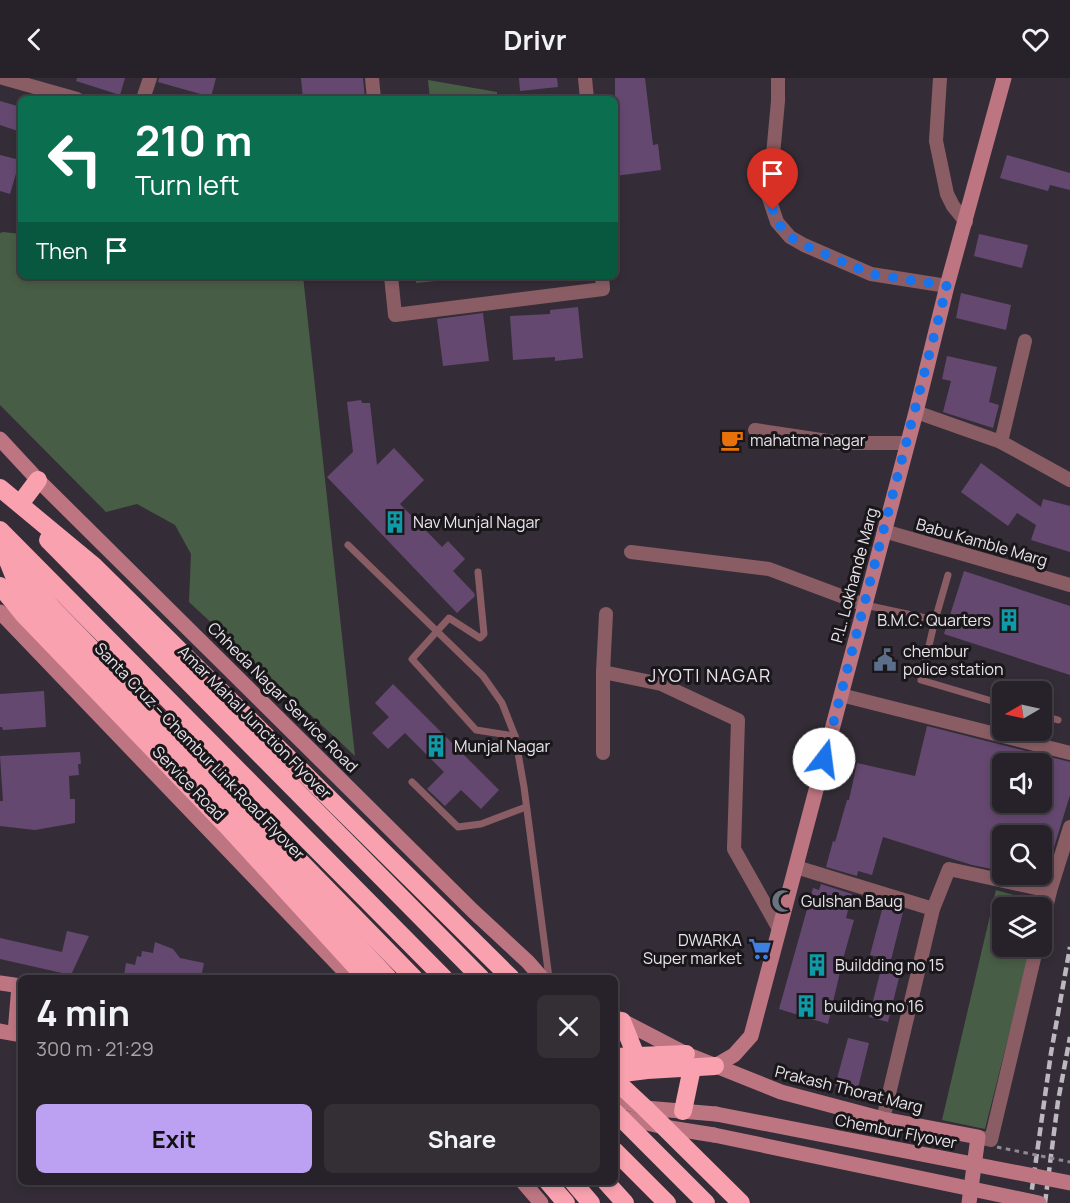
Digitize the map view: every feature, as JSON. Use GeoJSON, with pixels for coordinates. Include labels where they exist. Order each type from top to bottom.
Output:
{"type":"FeatureCollection","features":[{"type":"Feature","properties":{"kind":"highway"},"geometry":{"type":"LineString","coordinates":[[20,504],[38,480]]}},
{"type":"Feature","properties":{"kind":"highway"},"geometry":{"type":"LineString","coordinates":[[0,488],[94,566],[509,975]]}},
{"type":"Feature","properties":{"kind":"highway","name":"Amar Mahal Junction Flyover"},"geometry":{"type":"LineString","coordinates":[[0,494],[479,975]]}},
{"type":"Feature","properties":{"kind":"highway"},"geometry":{"type":"LineString","coordinates":[[0,530],[441,975]]}},
{"type":"Feature","properties":{"kind":"highway"},"geometry":{"type":"LineString","coordinates":[[0,543],[52,608],[411,975]]}},
{"type":"Feature","properties":{"kind":"highway","name":"Santa Cruz – Chembur Link Road Flyover"},"geometry":{"type":"LineString","coordinates":[[0,543],[16,581],[43,616],[385,975]]}},
{"type":"Feature","properties":{"kind":"highway","name":"Santa Cruz – Chembur Link Road Flyover"},"geometry":{"type":"LineString","coordinates":[[0,586],[24,615],[227,826],[363,975]]}},
{"type":"Feature","properties":{"kind":"highway"},"geometry":{"type":"LineString","coordinates":[[619,1019],[636,1056]]}},
{"type":"Feature","properties":{"kind":"highway"},"geometry":{"type":"LineString","coordinates":[[618,1057],[636,1056],[715,1066]]}},
{"type":"Feature","properties":{"kind":"highway"},"geometry":{"type":"LineString","coordinates":[[618,1074],[689,1061]]}},
{"type":"Feature","properties":{"kind":"highway"},"geometry":{"type":"LineString","coordinates":[[683,1111],[689,1061]]}},
{"type":"Feature","properties":{"kind":"highway"},"geometry":{"type":"LineString","coordinates":[[618,1083],[741,1203]]}},
{"type":"Feature","properties":{"kind":"highway"},"geometry":{"type":"LineString","coordinates":[[618,1116],[706,1203]]}},
{"type":"Feature","properties":{"kind":"highway"},"geometry":{"type":"LineString","coordinates":[[618,1153],[667,1203]]}},
{"type":"Feature","properties":{"kind":"highway"},"geometry":{"type":"LineString","coordinates":[[551,1185],[566,1203]]}},
{"type":"Feature","properties":{"kind":"highway"},"geometry":{"type":"LineString","coordinates":[[576,1185],[591,1203]]}},
{"type":"Feature","properties":{"kind":"highway"},"geometry":{"type":"LineString","coordinates":[[609,1185],[625,1203]]}},
{"type":"Feature","properties":{"kind":"main road","name":"P.L. Lokhande Marg"},"geometry":{"type":"LineString","coordinates":[[715,1066],[734,1055],[751,1036],[908,443],[947,286],[1004,78]]}},
{"type":"Feature","properties":{"kind":"main road","name":"Chheda Nagar Service Road"},"geometry":{"type":"LineString","coordinates":[[0,439],[38,480],[539,975]]}},
{"type":"Feature","properties":{"kind":"main road","name":"Service Road"},"geometry":{"type":"LineString","coordinates":[[0,612],[348,975]]}},
{"type":"Feature","properties":{"kind":"main road"},"geometry":{"type":"LineString","coordinates":[[0,983],[18,986]]}},
{"type":"Feature","properties":{"kind":"main road"},"geometry":{"type":"LineString","coordinates":[[12,1033],[18,998]]}},
{"type":"Feature","properties":{"kind":"main road"},"geometry":{"type":"LineString","coordinates":[[619,1019],[689,1061]]}},
{"type":"Feature","properties":{"kind":"main road","name":"Prakash Thorat Marg"},"geometry":{"type":"LineString","coordinates":[[715,1066],[781,1092],[883,1119],[978,1137]]}},
{"type":"Feature","properties":{"kind":"main road","name":"Chembur Flyover"},"geometry":{"type":"LineString","coordinates":[[618,1100],[645,1108],[716,1114],[1070,1183]]}},
{"type":"Feature","properties":{"kind":"main road"},"geometry":{"type":"LineString","coordinates":[[618,1114],[664,1127],[714,1135],[1039,1203]]}},
{"type":"Feature","properties":{"kind":"main road"},"geometry":{"type":"LineString","coordinates":[[969,1203],[978,1137]]}},
{"type":"Feature","properties":{"kind":"main road"},"geometry":{"type":"LineString","coordinates":[[526,1185],[541,1203]]}},
{"type":"Feature","properties":{"kind":"street"},"geometry":{"type":"LineString","coordinates":[[3,78],[66,96]]}},
{"type":"Feature","properties":{"kind":"street"},"geometry":{"type":"LineString","coordinates":[[144,96],[150,78]]}},
{"type":"Feature","properties":{"kind":"street"},"geometry":{"type":"LineString","coordinates":[[372,78],[374,96]]}},
{"type":"Feature","properties":{"kind":"street"},"geometry":{"type":"LineString","coordinates":[[585,78],[586,96]]}},
{"type":"Feature","properties":{"kind":"street"},"geometry":{"type":"LineString","coordinates":[[778,78],[769,198],[777,222],[790,237],[804,245],[871,274],[947,286]]}},
{"type":"Feature","properties":{"kind":"street"},"geometry":{"type":"LineString","coordinates":[[940,78],[936,141],[947,194],[966,222]]}},
{"type":"Feature","properties":{"kind":"street"},"geometry":{"type":"LineString","coordinates":[[391,279],[395,315],[603,289],[602,279]]}},
{"type":"Feature","properties":{"kind":"street"},"geometry":{"type":"LineString","coordinates":[[1001,442],[1025,341]]}},
{"type":"Feature","properties":{"kind":"street"},"geometry":{"type":"LineString","coordinates":[[916,412],[1001,442],[1070,480]]}},
{"type":"Feature","properties":{"kind":"street"},"geometry":{"type":"LineString","coordinates":[[755,430],[841,443],[908,443]]}},
{"type":"Feature","properties":{"kind":"street","name":"Babu Kamble Marg"},"geometry":{"type":"LineString","coordinates":[[884,531],[1070,585]]}},
{"type":"Feature","properties":{"kind":"street"},"geometry":{"type":"LineString","coordinates":[[631,552],[769,569],[864,605]]}},
{"type":"Feature","properties":{"kind":"street"},"geometry":{"type":"LineString","coordinates":[[603,753],[606,614]]}},
{"type":"Feature","properties":{"kind":"street"},"geometry":{"type":"LineString","coordinates":[[603,672],[661,684],[738,720],[734,849],[779,929]]}},
{"type":"Feature","properties":{"kind":"street"},"geometry":{"type":"LineString","coordinates":[[841,695],[1070,753]]}},
{"type":"Feature","properties":{"kind":"street"},"geometry":{"type":"LineString","coordinates":[[1049,897],[1070,827]]}},
{"type":"Feature","properties":{"kind":"street"},"geometry":{"type":"LineString","coordinates":[[796,867],[933,909]]}},
{"type":"Feature","properties":{"kind":"street"},"geometry":{"type":"LineString","coordinates":[[883,1119],[933,909],[949,869],[1050,891]]}},
{"type":"Feature","properties":{"kind":"street"},"geometry":{"type":"LineString","coordinates":[[978,1137],[991,1140],[1034,957]]}},
{"type":"Feature","properties":{"kind":"lane"},"geometry":{"type":"LineString","coordinates":[[348,545],[483,676],[502,703],[514,736],[549,975]]}},
{"type":"Feature","properties":{"kind":"lane"},"geometry":{"type":"LineString","coordinates":[[478,572],[484,634],[480,638],[449,618],[412,659],[476,730],[514,736]]}},
{"type":"Feature","properties":{"kind":"lane"},"geometry":{"type":"LineString","coordinates":[[948,575],[934,620],[921,680],[992,701]]}},
{"type":"Feature","properties":{"kind":"lane"},"geometry":{"type":"LineString","coordinates":[[864,605],[934,620]]}},
{"type":"Feature","properties":{"kind":"lane"},"geometry":{"type":"LineString","coordinates":[[1052,718],[1058,720]]}},
{"type":"Feature","properties":{"kind":"lane"},"geometry":{"type":"LineString","coordinates":[[412,782],[458,827],[481,824],[526,807]]}},
{"type":"Feature","properties":{"kind":"path"},"geometry":{"type":"LineString","coordinates":[[998,1147],[1070,1162]]}},
{"type":"Feature","properties":{"kind":"green space"},"geometry":{"type":"Polygon","coordinates":[[[428,80],[497,92],[497,96],[430,96],[428,80]]]}},
{"type":"Feature","properties":{"kind":"green space"},"geometry":{"type":"Polygon","coordinates":[[[0,233],[18,234],[18,279],[303,279],[355,756],[189,602],[191,554],[175,525],[137,504],[106,512],[0,405],[0,233]]]}},
{"type":"Feature","properties":{"kind":"green space"},"geometry":{"type":"Polygon","coordinates":[[[416,279],[455,279],[416,283],[416,279]]]}},
{"type":"Feature","properties":{"kind":"green space"},"geometry":{"type":"Polygon","coordinates":[[[996,890],[1021,897],[994,897],[996,890]]]}},
{"type":"Feature","properties":{"kind":"green space"},"geometry":{"type":"Polygon","coordinates":[[[992,907],[992,957],[1028,957],[985,1129],[942,1120],[992,907]]]}},
{"type":"Feature","properties":{"kind":"building"},"geometry":{"type":"Polygon","coordinates":[[[77,78],[125,78],[120,95],[76,81],[77,78]]]}},
{"type":"Feature","properties":{"kind":"building"},"geometry":{"type":"Polygon","coordinates":[[[159,78],[216,78],[211,96],[158,82],[159,78]]]}},
{"type":"Feature","properties":{"kind":"building"},"geometry":{"type":"Polygon","coordinates":[[[301,78],[363,78],[365,96],[303,96],[301,78]]]}},
{"type":"Feature","properties":{"kind":"building"},"geometry":{"type":"Polygon","coordinates":[[[519,78],[557,78],[558,87],[520,91],[519,78]]]}},
{"type":"Feature","properties":{"kind":"building"},"geometry":{"type":"Polygon","coordinates":[[[615,78],[645,78],[653,145],[658,144],[661,170],[618,176],[618,96],[615,96],[615,78]]]}},
{"type":"Feature","properties":{"kind":"building"},"geometry":{"type":"Polygon","coordinates":[[[0,101],[18,106],[18,131],[0,125],[0,101]]]}},
{"type":"Feature","properties":{"kind":"building"},"geometry":{"type":"Polygon","coordinates":[[[0,155],[18,160],[10,194],[0,191],[0,155]]]}},
{"type":"Feature","properties":{"kind":"building"},"geometry":{"type":"Polygon","coordinates":[[[1007,155],[1070,173],[1070,190],[1050,185],[1048,191],[1000,178],[1007,155]]]}},
{"type":"Feature","properties":{"kind":"building"},"geometry":{"type":"Polygon","coordinates":[[[979,234],[1028,245],[1022,268],[974,256],[979,234]]]}},
{"type":"Feature","properties":{"kind":"building"},"geometry":{"type":"Polygon","coordinates":[[[961,293],[1011,305],[1006,330],[956,318],[961,293]]]}},
{"type":"Feature","properties":{"kind":"building"},"geometry":{"type":"Polygon","coordinates":[[[578,307],[583,358],[555,361],[555,357],[513,360],[510,316],[550,314],[550,310],[578,307]]]}},
{"type":"Feature","properties":{"kind":"building"},"geometry":{"type":"Polygon","coordinates":[[[483,313],[489,361],[443,366],[437,319],[483,313]]]}},
{"type":"Feature","properties":{"kind":"building"},"geometry":{"type":"Polygon","coordinates":[[[947,356],[997,367],[989,402],[999,405],[993,428],[943,412],[951,381],[942,379],[947,356]]]}},
{"type":"Feature","properties":{"kind":"building","name":"Nav Munjal Nagar"},"geometry":{"type":"Polygon","coordinates":[[[361,400],[362,403],[370,403],[377,465],[394,448],[424,480],[400,504],[442,547],[448,541],[465,559],[453,571],[475,596],[457,613],[327,477],[353,452],[347,402],[361,400]]]}},
{"type":"Feature","properties":{"kind":"building"},"geometry":{"type":"Polygon","coordinates":[[[981,463],[1041,507],[1043,499],[1070,506],[1070,552],[1031,540],[1036,525],[1017,513],[1008,526],[961,492],[981,463]]]}},
{"type":"Feature","properties":{"kind":"building","name":"B.M.C. Quarters"},"geometry":{"type":"Polygon","coordinates":[[[964,571],[1070,606],[1070,675],[944,634],[964,571]]]}},
{"type":"Feature","properties":{"kind":"building","name":"Munjal Nagar"},"geometry":{"type":"Polygon","coordinates":[[[393,684],[499,790],[481,809],[461,790],[445,806],[427,789],[444,772],[405,733],[388,749],[372,733],[389,717],[375,703],[393,684]]]}},
{"type":"Feature","properties":{"kind":"building"},"geometry":{"type":"Polygon","coordinates":[[[44,691],[46,727],[3,730],[0,727],[0,694],[44,691]]]}},
{"type":"Feature","properties":{"kind":"building"},"geometry":{"type":"Polygon","coordinates":[[[927,726],[1034,753],[992,753],[992,813],[1052,813],[1052,757],[1070,762],[1070,795],[1052,854],[1052,825],[992,825],[992,869],[883,837],[872,875],[858,871],[857,876],[826,867],[847,800],[849,800],[857,763],[915,776],[927,726]]]}},
{"type":"Feature","properties":{"kind":"building"},"geometry":{"type":"Polygon","coordinates":[[[80,752],[79,775],[69,776],[70,799],[75,799],[75,823],[35,830],[0,826],[0,801],[3,801],[0,756],[80,752]]]}},
{"type":"Feature","properties":{"kind":"building"},"geometry":{"type":"Polygon","coordinates":[[[821,884],[852,894],[846,918],[854,920],[828,1024],[779,1009],[813,888],[819,890],[821,884]]]}},
{"type":"Feature","properties":{"kind":"building"},"geometry":{"type":"Polygon","coordinates":[[[883,906],[903,912],[891,960],[870,955],[883,906]]]}},
{"type":"Feature","properties":{"kind":"building"},"geometry":{"type":"Polygon","coordinates":[[[67,931],[89,936],[71,975],[0,959],[0,938],[62,952],[67,931]]]}},
{"type":"Feature","properties":{"kind":"building"},"geometry":{"type":"Polygon","coordinates":[[[155,942],[173,949],[180,958],[204,963],[202,975],[124,975],[126,963],[135,965],[137,956],[141,957],[142,951],[153,953],[155,942]]]}},
{"type":"Feature","properties":{"kind":"building"},"geometry":{"type":"Polygon","coordinates":[[[881,969],[900,974],[888,1022],[869,1017],[881,969]]]}},
{"type":"Feature","properties":{"kind":"building"},"geometry":{"type":"Polygon","coordinates":[[[848,1038],[869,1043],[857,1092],[835,1086],[848,1038]]]}},
{"type":"Feature","properties":{"kind":"railway"},"geometry":{"type":"LineString","coordinates":[[1030,1203],[1051,1053],[1070,947]]}},
{"type":"Feature","properties":{"kind":"railway"},"geometry":{"type":"LineString","coordinates":[[1045,1203],[1058,1101],[1070,1037]]}},
{"type":"Feature","properties":{"kind":"place","name":"mahatma nagar"},"geometry":{"type":"Point","coordinates":[732,440]}},
{"type":"Feature","properties":{"kind":"place","name":"Nav Munjal Nagar"},"geometry":{"type":"Point","coordinates":[395,522]}},
{"type":"Feature","properties":{"kind":"place","name":"B.M.C. Quarters"},"geometry":{"type":"Point","coordinates":[1009,620]}},
{"type":"Feature","properties":{"kind":"place","name":"chembur police station"},"geometry":{"type":"Point","coordinates":[885,660]}},
{"type":"Feature","properties":{"kind":"place","name":"Munjal Nagar"},"geometry":{"type":"Point","coordinates":[436,746]}},
{"type":"Feature","properties":{"kind":"place","name":"Gulshan Baug"},"geometry":{"type":"Point","coordinates":[783,901]}},
{"type":"Feature","properties":{"kind":"place","name":"DWARKA Super market"},"geometry":{"type":"Point","coordinates":[760,949]}},
{"type":"Feature","properties":{"kind":"place","name":"Buildding no 15"},"geometry":{"type":"Point","coordinates":[817,965]}},
{"type":"Feature","properties":{"kind":"place","name":"building no 16"},"geometry":{"type":"Point","coordinates":[806,1006]}},
{"type":"Feature","properties":{"kind":"district","name":"JYOTI NAGAR"},"geometry":{"type":"Point","coordinates":[710,675]}},
{"type":"Feature","properties":{"kind":"route"},"geometry":{"type":"LineString","coordinates":[[773,210],[777,222],[790,237],[804,245],[871,274],[947,286],[824,759]]}}]}
